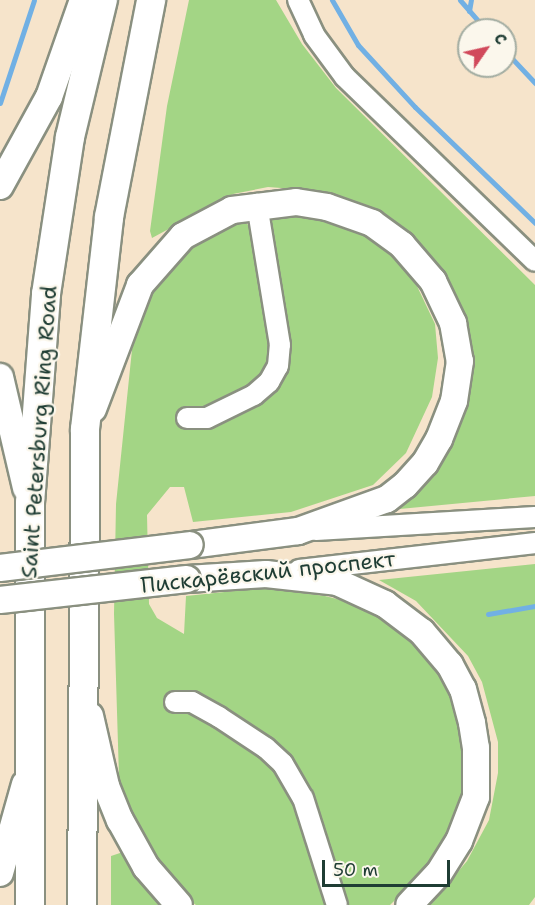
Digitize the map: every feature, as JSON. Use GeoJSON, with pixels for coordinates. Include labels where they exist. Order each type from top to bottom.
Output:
{"type":"FeatureCollection","features":[{"type":"Feature","properties":{"kind":"highway","name":"Saint Petersburg Ring Road"},"geometry":{"type":"LineString","coordinates":[[30,905],[28,772],[30,503],[46,294],[70,137],[103,0]]}},
{"type":"Feature","properties":{"kind":"highway","name":"Saint Petersburg Ring Road"},"geometry":{"type":"LineString","coordinates":[[82,905],[86,699],[85,429],[108,217],[151,0]]}},
{"type":"Feature","properties":{"kind":"main road"},"geometry":{"type":"LineString","coordinates":[[0,186],[49,97],[83,0]]}},
{"type":"Feature","properties":{"kind":"main road"},"geometry":{"type":"LineString","coordinates":[[85,429],[141,285],[163,255],[183,236],[208,221],[257,204],[296,202],[327,207],[372,223],[402,244],[433,281],[453,323],[460,361],[454,401],[439,439],[425,463],[405,485],[387,499],[298,531]]}},
{"type":"Feature","properties":{"kind":"main road"},"geometry":{"type":"LineString","coordinates":[[0,377],[12,413],[30,503]]}},
{"type":"Feature","properties":{"kind":"main road","name":"Пискарёвский проспект"},"geometry":{"type":"LineString","coordinates":[[0,567],[298,531]]}},
{"type":"Feature","properties":{"kind":"main road"},"geometry":{"type":"LineString","coordinates":[[266,574],[337,582],[385,604],[428,638],[450,665],[463,689],[476,748],[476,797],[459,841],[438,874],[409,905]]}},
{"type":"Feature","properties":{"kind":"main road","name":"Пискарёвский проспект"},"geometry":{"type":"LineString","coordinates":[[0,600],[187,579],[266,574]]}},
{"type":"Feature","properties":{"kind":"main road"},"geometry":{"type":"LineString","coordinates":[[86,699],[106,786],[120,819],[146,867],[179,905]]}},
{"type":"Feature","properties":{"kind":"main road"},"geometry":{"type":"LineString","coordinates":[[0,873],[28,772]]}},
{"type":"Feature","properties":{"kind":"street"},"geometry":{"type":"LineString","coordinates":[[298,0],[314,35],[345,77],[535,261]]}},
{"type":"Feature","properties":{"kind":"street"},"geometry":{"type":"LineString","coordinates":[[188,418],[207,418],[254,395],[269,382],[278,366],[280,345],[257,204]]}},
{"type":"Feature","properties":{"kind":"street","name":"Пискарёвский проспект"},"geometry":{"type":"LineString","coordinates":[[298,531],[535,518]]}},
{"type":"Feature","properties":{"kind":"street","name":"Пискарёвский проспект"},"geometry":{"type":"LineString","coordinates":[[266,574],[535,543]]}},
{"type":"Feature","properties":{"kind":"street"},"geometry":{"type":"LineString","coordinates":[[175,702],[192,702],[219,717],[267,748],[283,764],[303,798],[337,905]]}},
{"type":"Feature","properties":{"kind":"green space"},"geometry":{"type":"Polygon","coordinates":[[[189,0],[276,0],[302,44],[336,88],[535,285],[535,496],[389,510],[428,466],[459,317],[368,209],[321,191],[268,187],[233,194],[152,238],[150,231],[167,106],[189,0]]]}},
{"type":"Feature","properties":{"kind":"green space"},"geometry":{"type":"Polygon","coordinates":[[[275,211],[318,215],[359,230],[387,250],[416,284],[435,324],[438,358],[432,397],[406,453],[373,485],[291,512],[193,522],[184,487],[170,487],[147,515],[149,604],[157,618],[184,634],[186,596],[263,588],[325,596],[361,605],[395,622],[443,670],[463,724],[466,770],[460,813],[433,863],[390,905],[196,905],[176,891],[124,811],[119,777],[114,614],[116,504],[133,340],[159,273],[178,252],[238,217],[261,235],[275,211]]]}},
{"type":"Feature","properties":{"kind":"green space"},"geometry":{"type":"Polygon","coordinates":[[[535,564],[535,897],[529,905],[430,905],[467,861],[489,820],[498,773],[498,742],[482,682],[468,656],[416,601],[379,580],[535,564]]]}},
{"type":"Feature","properties":{"kind":"green space"},"geometry":{"type":"Polygon","coordinates":[[[123,852],[135,874],[161,905],[111,905],[111,856],[123,852]]]}},
{"type":"Feature","properties":{"kind":"waterway"},"geometry":{"type":"LineString","coordinates":[[0,103],[34,0]]}},
{"type":"Feature","properties":{"kind":"waterway"},"geometry":{"type":"LineString","coordinates":[[332,0],[358,45],[415,107],[535,223]]}},
{"type":"Feature","properties":{"kind":"waterway"},"geometry":{"type":"LineString","coordinates":[[460,0],[476,18]]}},
{"type":"Feature","properties":{"kind":"waterway"},"geometry":{"type":"LineString","coordinates":[[469,11],[471,0]]}},
{"type":"Feature","properties":{"kind":"waterway"},"geometry":{"type":"LineString","coordinates":[[517,64],[535,83]]}},
{"type":"Feature","properties":{"kind":"waterway"},"geometry":{"type":"LineString","coordinates":[[488,614],[535,606]]}}]}
